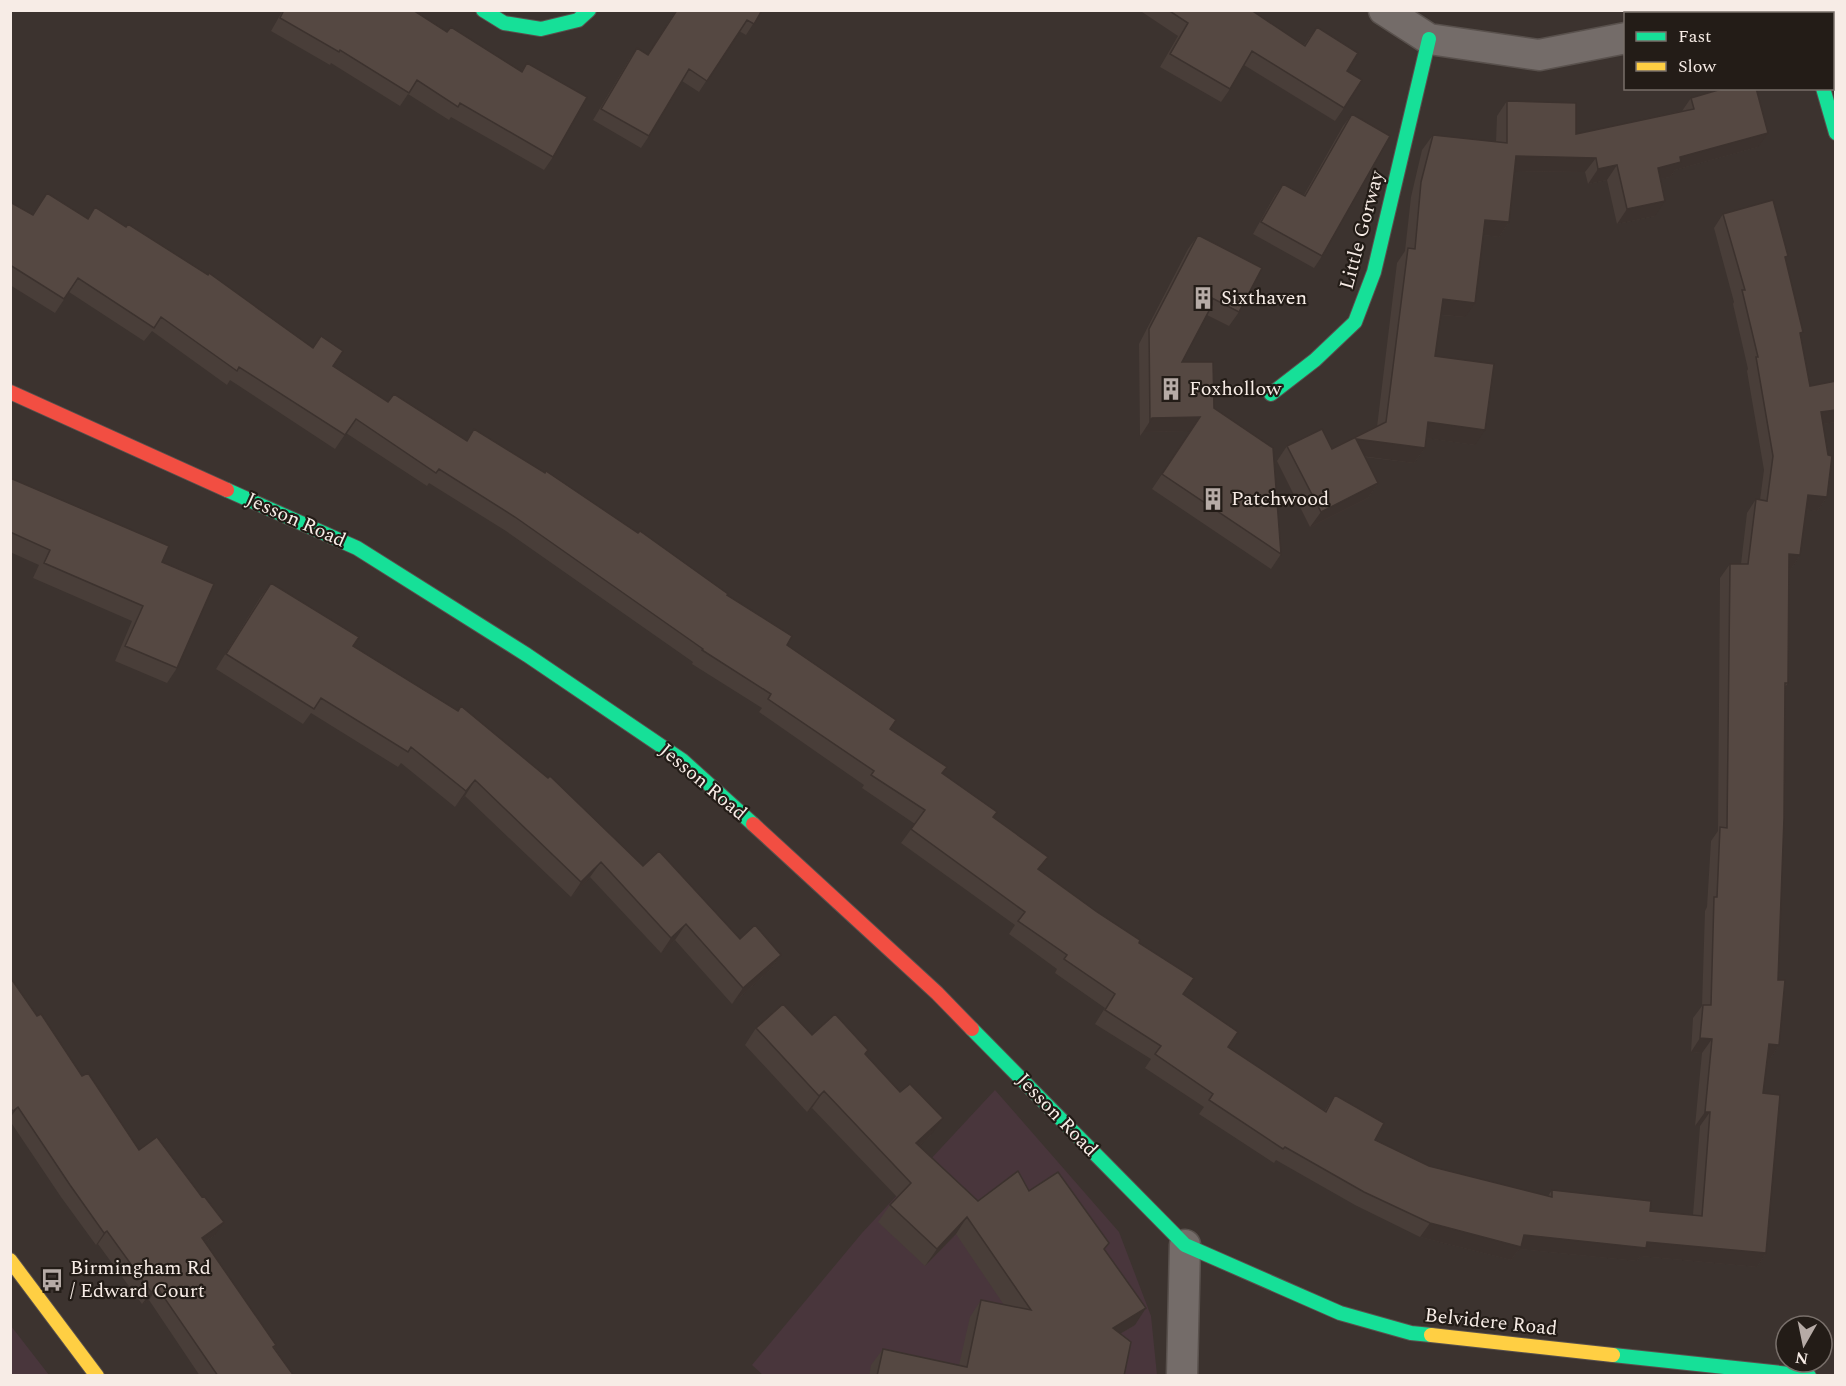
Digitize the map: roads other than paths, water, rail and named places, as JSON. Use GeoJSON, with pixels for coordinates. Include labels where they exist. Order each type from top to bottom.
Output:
{"type":"FeatureCollection","features":[{"type":"Feature","properties":{"kind":"street"},"geometry":{"type":"LineString","coordinates":[[483,10],[504,23],[541,29],[578,20],[589,10]]}},
{"type":"Feature","properties":{"kind":"street"},"geometry":{"type":"LineString","coordinates":[[1384,10],[1429,39],[1539,55],[1624,38]]}},
{"type":"Feature","properties":{"kind":"street","name":"Little Gorway"},"geometry":{"type":"LineString","coordinates":[[1271,394],[1315,360],[1355,322],[1374,272],[1429,39]]}},
{"type":"Feature","properties":{"kind":"street"},"geometry":{"type":"LineString","coordinates":[[1824,90],[1836,133]]}},
{"type":"Feature","properties":{"kind":"street","name":"Jesson Road"},"geometry":{"type":"LineString","coordinates":[[10,392],[357,548],[527,655],[682,760],[937,993],[1185,1245]]}},
{"type":"Feature","properties":{"kind":"street"},"geometry":{"type":"LineString","coordinates":[[1182,1376],[1185,1245]]}},
{"type":"Feature","properties":{"kind":"street","name":"Belvidere Road"},"geometry":{"type":"LineString","coordinates":[[1185,1245],[1340,1313],[1411,1333],[1809,1376]]}},
{"type":"Feature","properties":{"kind":"street"},"geometry":{"type":"LineString","coordinates":[[10,1260],[97,1376]]}},
{"type":"Feature","properties":{"kind":"place","name":"Sixthaven"},"geometry":{"type":"Point","coordinates":[1203,298]}},
{"type":"Feature","properties":{"kind":"place","name":"Foxhollow"},"geometry":{"type":"Point","coordinates":[1171,389]}},
{"type":"Feature","properties":{"kind":"place","name":"Patchwood"},"geometry":{"type":"Point","coordinates":[1213,499]}},
{"type":"Feature","properties":{"kind":"place","name":"Birmingham Rd / Edward Court"},"geometry":{"type":"Point","coordinates":[52,1280]}}]}
